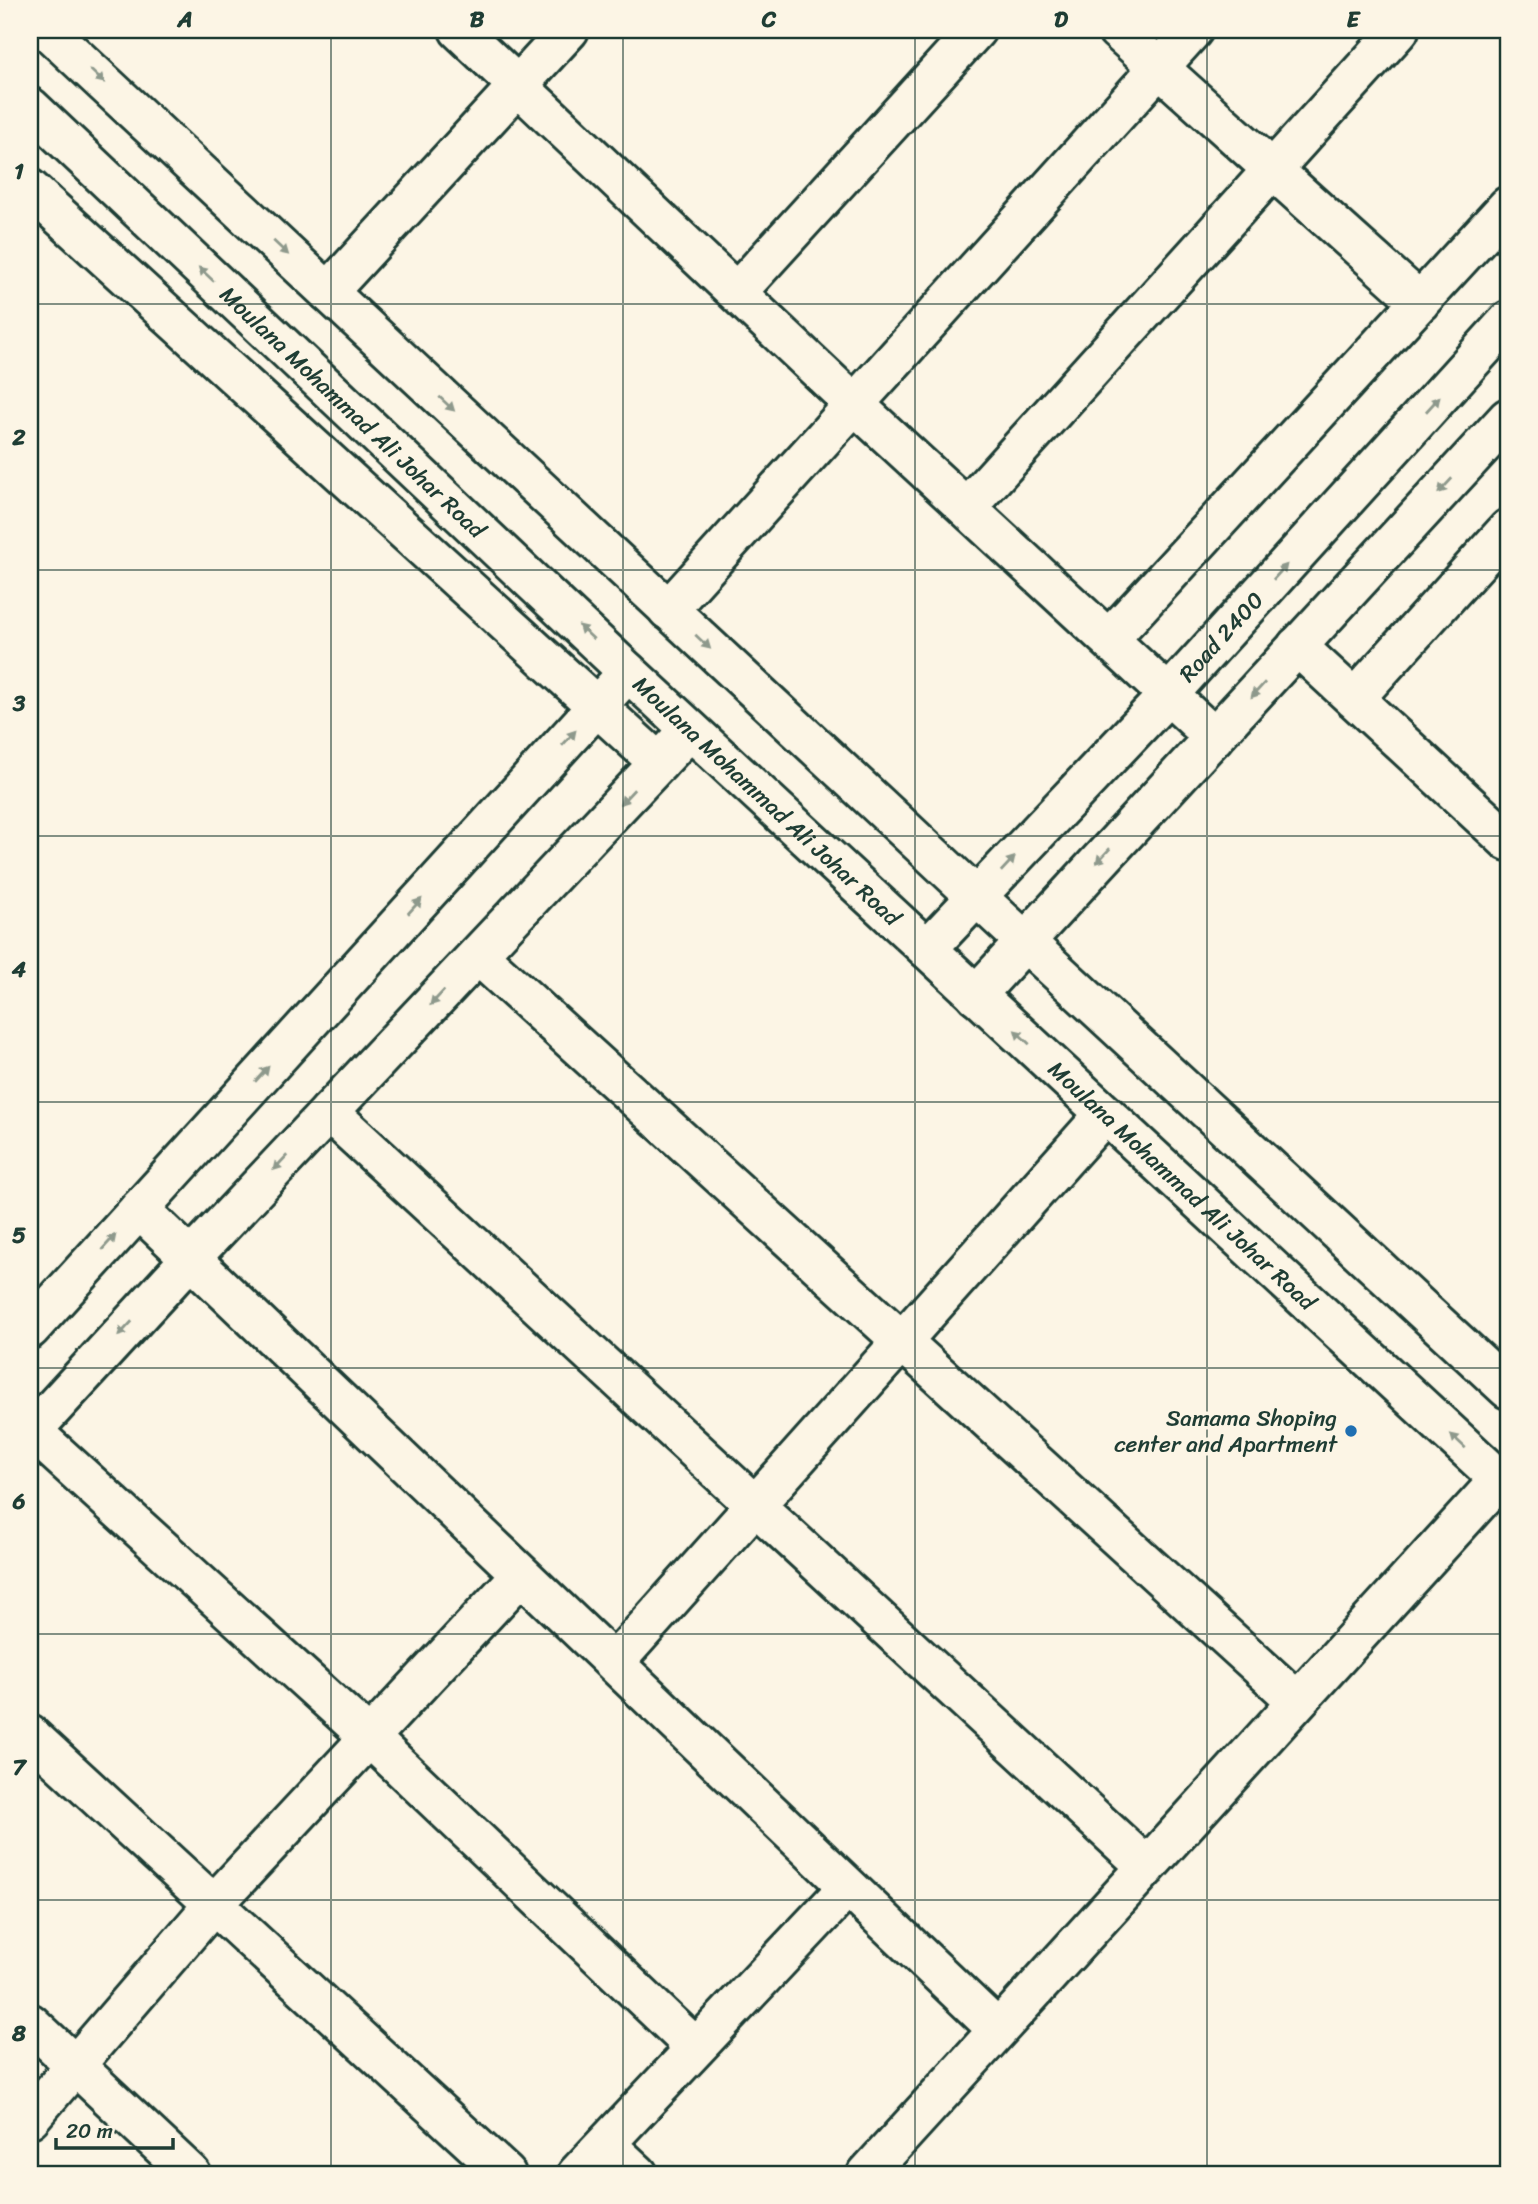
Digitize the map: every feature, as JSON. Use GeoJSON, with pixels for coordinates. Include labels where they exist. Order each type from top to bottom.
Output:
{"type":"FeatureCollection","features":[{"type":"Feature","properties":{"kind":"street"},"geometry":{"type":"LineString","coordinates":[[47,30],[1508,1389]]}},
{"type":"Feature","properties":{"kind":"street"},"geometry":{"type":"LineString","coordinates":[[459,30],[855,404],[1214,737]]}},
{"type":"Feature","properties":{"kind":"street"},"geometry":{"type":"LineString","coordinates":[[328,292],[569,30]]}},
{"type":"Feature","properties":{"kind":"street"},"geometry":{"type":"LineString","coordinates":[[737,292],[976,30]]}},
{"type":"Feature","properties":{"kind":"street"},"geometry":{"type":"LineString","coordinates":[[1117,30],[1420,302]]}},
{"type":"Feature","properties":{"kind":"street"},"geometry":{"type":"LineString","coordinates":[[668,610],[1192,30]]}},
{"type":"Feature","properties":{"kind":"street"},"geometry":{"type":"LineString","coordinates":[[967,507],[1399,30]]}},
{"type":"Feature","properties":{"kind":"street","name":"Moulana Mohammad Ali Johar Road"},"geometry":{"type":"LineString","coordinates":[[30,107],[690,730],[1504,1483]]}},
{"type":"Feature","properties":{"kind":"street"},"geometry":{"type":"LineString","coordinates":[[30,189],[659,763]]}},
{"type":"Feature","properties":{"kind":"street"},"geometry":{"type":"LineString","coordinates":[[1109,639],[1508,206]]}},
{"type":"Feature","properties":{"kind":"street","name":"Road 2400"},"geometry":{"type":"LineString","coordinates":[[927,948],[1169,694],[1508,321]]}},
{"type":"Feature","properties":{"kind":"street"},"geometry":{"type":"LineString","coordinates":[[976,995],[1508,418]]}},
{"type":"Feature","properties":{"kind":"street"},"geometry":{"type":"LineString","coordinates":[[1354,699],[1508,529]]}},
{"type":"Feature","properties":{"kind":"street"},"geometry":{"type":"LineString","coordinates":[[1297,646],[1508,841]]}},
{"type":"Feature","properties":{"kind":"street"},"geometry":{"type":"LineString","coordinates":[[30,1329],[628,672]]}},
{"type":"Feature","properties":{"kind":"street"},"geometry":{"type":"LineString","coordinates":[[690,730],[190,1259],[31,1432],[369,1737],[696,2048]]}},
{"type":"Feature","properties":{"kind":"street"},"geometry":{"type":"LineString","coordinates":[[478,955],[1297,1701]]}},
{"type":"Feature","properties":{"kind":"street"},"geometry":{"type":"LineString","coordinates":[[328,1112],[1147,1867]]}},
{"type":"Feature","properties":{"kind":"street"},"geometry":{"type":"LineString","coordinates":[[614,1663],[1105,1114]]}},
{"type":"Feature","properties":{"kind":"street"},"geometry":{"type":"LineString","coordinates":[[139,1209],[998,2030]]}},
{"type":"Feature","properties":{"kind":"street"},"geometry":{"type":"LineString","coordinates":[[867,2174],[1297,1701],[1504,1483]]}},
{"type":"Feature","properties":{"kind":"street"},"geometry":{"type":"LineString","coordinates":[[30,2118],[213,1905],[521,1575]]}},
{"type":"Feature","properties":{"kind":"street"},"geometry":{"type":"LineString","coordinates":[[30,1735],[506,2174]]}},
{"type":"Feature","properties":{"kind":"street"},"geometry":{"type":"LineString","coordinates":[[577,2174],[848,1887]]}},
{"type":"Feature","properties":{"kind":"street"},"geometry":{"type":"LineString","coordinates":[[30,2023],[191,2174]]}},
{"type":"Feature","properties":{"kind":"street"},"geometry":{"type":"LineString","coordinates":[[606,2144],[638,2174]]}},
{"type":"Feature","properties":{"kind":"place","name":"Samama Shoping center and Apartment"},"geometry":{"type":"Point","coordinates":[1351,1431]}}]}
